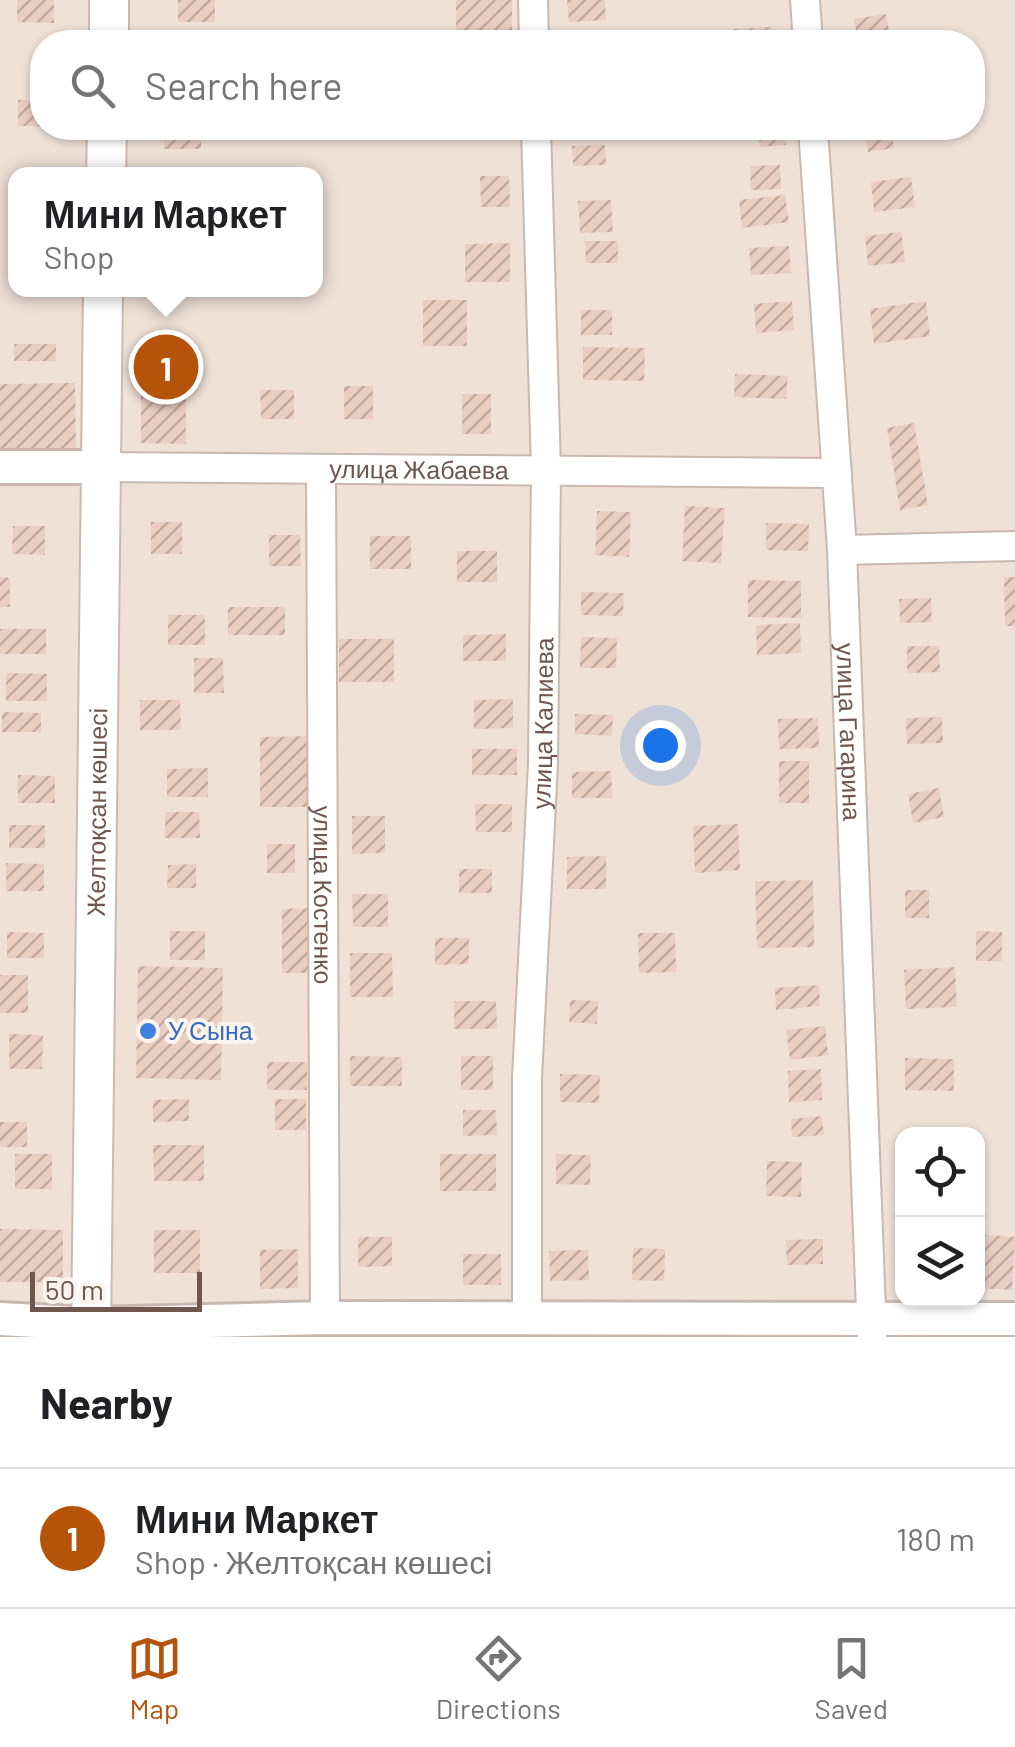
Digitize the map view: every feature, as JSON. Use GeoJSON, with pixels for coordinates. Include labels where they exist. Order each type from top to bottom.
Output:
{"type":"FeatureCollection","features":[{"type":"Feature","properties":{"kind":"main road"},"geometry":{"type":"LineString","coordinates":[[109,30],[110,0]]}},
{"type":"Feature","properties":{"kind":"main road"},"geometry":{"type":"LineString","coordinates":[[106,167],[107,140]]}},
{"type":"Feature","properties":{"kind":"main road","name":"Желтоқсан көшесі"},"geometry":{"type":"LineString","coordinates":[[91,1330],[103,297]]}},
{"type":"Feature","properties":{"kind":"street"},"geometry":{"type":"LineString","coordinates":[[533,0],[534,30]]}},
{"type":"Feature","properties":{"kind":"street"},"geometry":{"type":"LineString","coordinates":[[804,0],[807,30]]}},
{"type":"Feature","properties":{"kind":"street","name":"улица Калиева"},"geometry":{"type":"LineString","coordinates":[[527,1318],[527,1078],[542,764],[546,469],[536,140]]}},
{"type":"Feature","properties":{"kind":"street","name":"улица Гагарина"},"geometry":{"type":"LineString","coordinates":[[814,140],[842,550],[872,1329]]}},
{"type":"Feature","properties":{"kind":"street","name":"улица Жабаева"},"geometry":{"type":"LineString","coordinates":[[0,467],[837,473]]}},
{"type":"Feature","properties":{"kind":"street","name":"улица Костенко"},"geometry":{"type":"LineString","coordinates":[[321,470],[325,1318]]}},
{"type":"Feature","properties":{"kind":"street"},"geometry":{"type":"LineString","coordinates":[[842,550],[1015,546]]}},
{"type":"Feature","properties":{"kind":"street"},"geometry":{"type":"LineString","coordinates":[[0,1320],[91,1330],[325,1318],[527,1318],[872,1329],[1015,1319]]}},
{"type":"Feature","properties":{"kind":"shaded area"},"geometry":{"type":"Polygon","coordinates":[[[0,0],[1015,0],[1015,1337],[0,1337],[0,0]]]}},
{"type":"Feature","properties":{"kind":"building"},"geometry":{"type":"Polygon","coordinates":[[[17,0],[54,0],[54,23],[17,22],[17,0]]]}},
{"type":"Feature","properties":{"kind":"building"},"geometry":{"type":"Polygon","coordinates":[[[178,0],[215,0],[215,22],[178,22],[178,0]]]}},
{"type":"Feature","properties":{"kind":"building"},"geometry":{"type":"Polygon","coordinates":[[[456,0],[512,0],[512,30],[456,30],[456,0]]]}},
{"type":"Feature","properties":{"kind":"building"},"geometry":{"type":"Polygon","coordinates":[[[567,0],[605,0],[606,20],[569,22],[567,0]]]}},
{"type":"Feature","properties":{"kind":"building"},"geometry":{"type":"Polygon","coordinates":[[[886,14],[889,30],[856,30],[854,19],[886,14]]]}},
{"type":"Feature","properties":{"kind":"building"},"geometry":{"type":"Polygon","coordinates":[[[772,27],[772,30],[733,30],[772,27]]]}},
{"type":"Feature","properties":{"kind":"building"},"geometry":{"type":"Polygon","coordinates":[[[18,100],[30,100],[30,126],[18,126],[18,100]]]}},
{"type":"Feature","properties":{"kind":"building"},"geometry":{"type":"Polygon","coordinates":[[[164,140],[201,140],[201,149],[164,149],[164,140]]]}},
{"type":"Feature","properties":{"kind":"building"},"geometry":{"type":"Polygon","coordinates":[[[759,140],[785,140],[786,145],[760,147],[759,140]]]}},
{"type":"Feature","properties":{"kind":"building"},"geometry":{"type":"Polygon","coordinates":[[[866,140],[893,140],[894,148],[868,152],[866,140]]]}},
{"type":"Feature","properties":{"kind":"building"},"geometry":{"type":"Polygon","coordinates":[[[605,145],[606,165],[573,166],[572,146],[605,145]]]}},
{"type":"Feature","properties":{"kind":"building"},"geometry":{"type":"Polygon","coordinates":[[[780,165],[781,189],[751,190],[750,166],[780,165]]]}},
{"type":"Feature","properties":{"kind":"building"},"geometry":{"type":"Polygon","coordinates":[[[480,176],[509,176],[510,207],[481,207],[480,176]]]}},
{"type":"Feature","properties":{"kind":"building"},"geometry":{"type":"Polygon","coordinates":[[[911,177],[915,207],[874,212],[871,182],[911,177]]]}},
{"type":"Feature","properties":{"kind":"building"},"geometry":{"type":"Polygon","coordinates":[[[785,195],[789,222],[742,228],[739,200],[785,195]]]}},
{"type":"Feature","properties":{"kind":"building"},"geometry":{"type":"Polygon","coordinates":[[[611,200],[613,232],[580,233],[578,201],[611,200]]]}},
{"type":"Feature","properties":{"kind":"building"},"geometry":{"type":"Polygon","coordinates":[[[901,232],[905,262],[868,266],[865,236],[901,232]]]}},
{"type":"Feature","properties":{"kind":"building"},"geometry":{"type":"Polygon","coordinates":[[[585,241],[618,241],[618,263],[586,263],[585,241]]]}},
{"type":"Feature","properties":{"kind":"building"},"geometry":{"type":"Polygon","coordinates":[[[510,243],[510,282],[465,282],[465,244],[510,243]]]}},
{"type":"Feature","properties":{"kind":"building"},"geometry":{"type":"Polygon","coordinates":[[[789,246],[791,273],[751,275],[749,248],[789,246]]]}},
{"type":"Feature","properties":{"kind":"building"},"geometry":{"type":"Polygon","coordinates":[[[423,300],[467,300],[467,346],[423,346],[423,300]]]}},
{"type":"Feature","properties":{"kind":"building"},"geometry":{"type":"Polygon","coordinates":[[[792,301],[794,330],[756,333],[754,304],[792,301]]]}},
{"type":"Feature","properties":{"kind":"building"},"geometry":{"type":"Polygon","coordinates":[[[926,301],[930,336],[874,344],[870,309],[926,301]]]}},
{"type":"Feature","properties":{"kind":"building"},"geometry":{"type":"Polygon","coordinates":[[[581,310],[612,310],[612,335],[581,335],[581,310]]]}},
{"type":"Feature","properties":{"kind":"building"},"geometry":{"type":"Polygon","coordinates":[[[14,344],[56,344],[56,361],[14,361],[14,344]]]}},
{"type":"Feature","properties":{"kind":"building"},"geometry":{"type":"Polygon","coordinates":[[[583,347],[645,348],[644,381],[583,380],[583,347]]]}},
{"type":"Feature","properties":{"kind":"building"},"geometry":{"type":"Polygon","coordinates":[[[184,352],[184,380],[150,380],[150,353],[184,352]]]}},
{"type":"Feature","properties":{"kind":"building"},"geometry":{"type":"Polygon","coordinates":[[[735,374],[788,376],[786,399],[734,397],[735,374]]]}},
{"type":"Feature","properties":{"kind":"building"},"geometry":{"type":"Polygon","coordinates":[[[75,383],[76,452],[0,453],[0,384],[75,383]]]}},
{"type":"Feature","properties":{"kind":"building"},"geometry":{"type":"Polygon","coordinates":[[[344,386],[373,386],[373,419],[344,419],[344,386]]]}},
{"type":"Feature","properties":{"kind":"building"},"geometry":{"type":"Polygon","coordinates":[[[141,387],[186,387],[186,444],[141,443],[141,387]]]}},
{"type":"Feature","properties":{"kind":"building"},"geometry":{"type":"Polygon","coordinates":[[[260,390],[294,390],[294,419],[261,419],[260,390]]]}},
{"type":"Feature","properties":{"kind":"building"},"geometry":{"type":"Polygon","coordinates":[[[462,394],[491,394],[491,434],[462,434],[462,394]]]}},
{"type":"Feature","properties":{"kind":"building"},"geometry":{"type":"Polygon","coordinates":[[[914,423],[928,505],[900,510],[887,428],[914,423]]]}},
{"type":"Feature","properties":{"kind":"building"},"geometry":{"type":"Polygon","coordinates":[[[685,506],[725,508],[721,563],[682,561],[685,506]]]}},
{"type":"Feature","properties":{"kind":"building"},"geometry":{"type":"Polygon","coordinates":[[[597,511],[631,512],[629,557],[595,555],[597,511]]]}},
{"type":"Feature","properties":{"kind":"building"},"geometry":{"type":"Polygon","coordinates":[[[151,522],[182,522],[182,554],[151,554],[151,522]]]}},
{"type":"Feature","properties":{"kind":"building"},"geometry":{"type":"Polygon","coordinates":[[[766,523],[809,524],[808,551],[766,550],[766,523]]]}},
{"type":"Feature","properties":{"kind":"building"},"geometry":{"type":"Polygon","coordinates":[[[13,526],[45,526],[45,555],[12,554],[13,526]]]}},
{"type":"Feature","properties":{"kind":"building"},"geometry":{"type":"Polygon","coordinates":[[[269,535],[300,535],[301,566],[269,566],[269,535]]]}},
{"type":"Feature","properties":{"kind":"building"},"geometry":{"type":"Polygon","coordinates":[[[370,536],[411,536],[411,569],[370,569],[370,536]]]}},
{"type":"Feature","properties":{"kind":"building"},"geometry":{"type":"Polygon","coordinates":[[[457,551],[497,551],[497,582],[457,582],[457,551]]]}},
{"type":"Feature","properties":{"kind":"building"},"geometry":{"type":"Polygon","coordinates":[[[0,577],[10,578],[10,607],[0,607],[0,577]]]}},
{"type":"Feature","properties":{"kind":"building"},"geometry":{"type":"Polygon","coordinates":[[[1004,577],[1015,577],[1015,626],[1005,626],[1004,577]]]}},
{"type":"Feature","properties":{"kind":"building"},"geometry":{"type":"Polygon","coordinates":[[[748,580],[801,581],[801,618],[748,617],[748,580]]]}},
{"type":"Feature","properties":{"kind":"building"},"geometry":{"type":"Polygon","coordinates":[[[581,592],[624,593],[623,616],[581,615],[581,592]]]}},
{"type":"Feature","properties":{"kind":"building"},"geometry":{"type":"Polygon","coordinates":[[[931,598],[932,622],[900,623],[899,599],[931,598]]]}},
{"type":"Feature","properties":{"kind":"building"},"geometry":{"type":"Polygon","coordinates":[[[228,607],[285,607],[285,635],[228,635],[228,607]]]}},
{"type":"Feature","properties":{"kind":"building"},"geometry":{"type":"Polygon","coordinates":[[[168,615],[205,615],[205,645],[168,645],[168,615]]]}},
{"type":"Feature","properties":{"kind":"building"},"geometry":{"type":"Polygon","coordinates":[[[800,623],[801,653],[757,655],[756,625],[800,623]]]}},
{"type":"Feature","properties":{"kind":"building"},"geometry":{"type":"Polygon","coordinates":[[[0,629],[46,629],[46,654],[0,654],[0,629]]]}},
{"type":"Feature","properties":{"kind":"building"},"geometry":{"type":"Polygon","coordinates":[[[506,634],[506,661],[463,661],[463,635],[506,634]]]}},
{"type":"Feature","properties":{"kind":"building"},"geometry":{"type":"Polygon","coordinates":[[[581,637],[617,638],[616,668],[580,668],[581,637]]]}},
{"type":"Feature","properties":{"kind":"building"},"geometry":{"type":"Polygon","coordinates":[[[339,639],[394,639],[394,682],[339,682],[339,639]]]}},
{"type":"Feature","properties":{"kind":"building"},"geometry":{"type":"Polygon","coordinates":[[[907,646],[939,646],[940,672],[907,673],[907,646]]]}},
{"type":"Feature","properties":{"kind":"building"},"geometry":{"type":"Polygon","coordinates":[[[194,658],[223,658],[224,693],[194,693],[194,658]]]}},
{"type":"Feature","properties":{"kind":"building"},"geometry":{"type":"Polygon","coordinates":[[[6,673],[47,674],[47,701],[6,701],[6,673]]]}},
{"type":"Feature","properties":{"kind":"building"},"geometry":{"type":"Polygon","coordinates":[[[513,699],[513,728],[474,729],[474,700],[513,699]]]}},
{"type":"Feature","properties":{"kind":"building"},"geometry":{"type":"Polygon","coordinates":[[[140,700],[180,700],[181,730],[140,730],[140,700]]]}},
{"type":"Feature","properties":{"kind":"building"},"geometry":{"type":"Polygon","coordinates":[[[2,712],[41,713],[41,732],[2,732],[2,712]]]}},
{"type":"Feature","properties":{"kind":"building"},"geometry":{"type":"Polygon","coordinates":[[[575,714],[613,715],[612,736],[575,734],[575,714]]]}},
{"type":"Feature","properties":{"kind":"building"},"geometry":{"type":"Polygon","coordinates":[[[942,717],[943,743],[907,744],[906,718],[942,717]]]}},
{"type":"Feature","properties":{"kind":"building"},"geometry":{"type":"Polygon","coordinates":[[[818,718],[819,748],[779,749],[778,719],[818,718]]]}},
{"type":"Feature","properties":{"kind":"building"},"geometry":{"type":"Polygon","coordinates":[[[313,736],[313,807],[260,807],[260,737],[313,736]]]}},
{"type":"Feature","properties":{"kind":"building"},"geometry":{"type":"Polygon","coordinates":[[[472,749],[517,749],[517,775],[472,775],[472,749]]]}},
{"type":"Feature","properties":{"kind":"building"},"geometry":{"type":"Polygon","coordinates":[[[779,761],[809,761],[809,803],[779,803],[779,761]]]}},
{"type":"Feature","properties":{"kind":"building"},"geometry":{"type":"Polygon","coordinates":[[[208,768],[208,797],[167,797],[167,769],[208,768]]]}},
{"type":"Feature","properties":{"kind":"building"},"geometry":{"type":"Polygon","coordinates":[[[611,771],[612,798],[572,798],[572,772],[611,771]]]}},
{"type":"Feature","properties":{"kind":"building"},"geometry":{"type":"Polygon","coordinates":[[[18,775],[55,776],[55,803],[18,803],[18,775]]]}},
{"type":"Feature","properties":{"kind":"building"},"geometry":{"type":"Polygon","coordinates":[[[939,788],[944,817],[913,823],[908,794],[939,788]]]}},
{"type":"Feature","properties":{"kind":"building"},"geometry":{"type":"Polygon","coordinates":[[[475,804],[512,804],[512,832],[476,832],[475,804]]]}},
{"type":"Feature","properties":{"kind":"building"},"geometry":{"type":"Polygon","coordinates":[[[165,812],[199,812],[200,838],[165,838],[165,812]]]}},
{"type":"Feature","properties":{"kind":"building"},"geometry":{"type":"Polygon","coordinates":[[[352,816],[385,816],[385,853],[352,854],[352,816]]]}},
{"type":"Feature","properties":{"kind":"building"},"geometry":{"type":"Polygon","coordinates":[[[738,824],[740,870],[695,873],[693,826],[738,824]]]}},
{"type":"Feature","properties":{"kind":"building"},"geometry":{"type":"Polygon","coordinates":[[[9,825],[45,825],[45,848],[9,848],[9,825]]]}},
{"type":"Feature","properties":{"kind":"building"},"geometry":{"type":"Polygon","coordinates":[[[267,844],[295,844],[295,873],[267,873],[267,844]]]}},
{"type":"Feature","properties":{"kind":"building"},"geometry":{"type":"Polygon","coordinates":[[[606,856],[606,889],[567,889],[567,857],[606,856]]]}},
{"type":"Feature","properties":{"kind":"building"},"geometry":{"type":"Polygon","coordinates":[[[6,863],[44,864],[44,891],[6,891],[6,863]]]}},
{"type":"Feature","properties":{"kind":"building"},"geometry":{"type":"Polygon","coordinates":[[[196,864],[196,888],[167,888],[168,865],[196,864]]]}},
{"type":"Feature","properties":{"kind":"building"},"geometry":{"type":"Polygon","coordinates":[[[459,869],[492,869],[492,893],[459,893],[459,869]]]}},
{"type":"Feature","properties":{"kind":"building"},"geometry":{"type":"Polygon","coordinates":[[[813,880],[814,947],[757,948],[755,881],[813,880]]]}},
{"type":"Feature","properties":{"kind":"building"},"geometry":{"type":"Polygon","coordinates":[[[905,890],[929,890],[929,918],[905,918],[905,890]]]}},
{"type":"Feature","properties":{"kind":"building"},"geometry":{"type":"Polygon","coordinates":[[[352,894],[388,894],[388,927],[353,927],[352,894]]]}},
{"type":"Feature","properties":{"kind":"building"},"geometry":{"type":"Polygon","coordinates":[[[308,908],[308,973],[282,973],[282,909],[308,908]]]}},
{"type":"Feature","properties":{"kind":"building"},"geometry":{"type":"Polygon","coordinates":[[[170,931],[205,931],[205,960],[170,960],[170,931]]]}},
{"type":"Feature","properties":{"kind":"building"},"geometry":{"type":"Polygon","coordinates":[[[976,931],[1002,932],[1002,961],[976,961],[976,931]]]}},
{"type":"Feature","properties":{"kind":"building"},"geometry":{"type":"Polygon","coordinates":[[[7,932],[44,933],[44,958],[7,958],[7,932]]]}},
{"type":"Feature","properties":{"kind":"building"},"geometry":{"type":"Polygon","coordinates":[[[638,933],[675,933],[676,972],[639,973],[638,933]]]}},
{"type":"Feature","properties":{"kind":"building"},"geometry":{"type":"Polygon","coordinates":[[[435,938],[469,938],[469,964],[435,965],[435,938]]]}},
{"type":"Feature","properties":{"kind":"building"},"geometry":{"type":"Polygon","coordinates":[[[350,953],[392,953],[393,997],[350,997],[350,953]]]}},
{"type":"Feature","properties":{"kind":"building"},"geometry":{"type":"Polygon","coordinates":[[[138,966],[223,968],[221,1080],[136,1078],[138,966]]]}},
{"type":"Feature","properties":{"kind":"building"},"geometry":{"type":"Polygon","coordinates":[[[955,967],[957,1007],[906,1009],[904,970],[955,967]]]}},
{"type":"Feature","properties":{"kind":"building"},"geometry":{"type":"Polygon","coordinates":[[[0,975],[28,975],[28,1013],[0,1013],[0,975]]]}},
{"type":"Feature","properties":{"kind":"building"},"geometry":{"type":"Polygon","coordinates":[[[819,985],[820,1006],[776,1010],[775,988],[819,985]]]}},
{"type":"Feature","properties":{"kind":"building"},"geometry":{"type":"Polygon","coordinates":[[[570,1000],[598,1001],[597,1024],[569,1022],[570,1000]]]}},
{"type":"Feature","properties":{"kind":"building"},"geometry":{"type":"Polygon","coordinates":[[[454,1001],[496,1001],[497,1029],[454,1029],[454,1001]]]}},
{"type":"Feature","properties":{"kind":"building"},"geometry":{"type":"Polygon","coordinates":[[[825,1026],[828,1055],[790,1060],[786,1030],[825,1026]]]}},
{"type":"Feature","properties":{"kind":"building"},"geometry":{"type":"Polygon","coordinates":[[[9,1034],[43,1035],[42,1069],[9,1069],[9,1034]]]}},
{"type":"Feature","properties":{"kind":"building"},"geometry":{"type":"Polygon","coordinates":[[[350,1056],[402,1057],[402,1086],[350,1086],[350,1056]]]}},
{"type":"Feature","properties":{"kind":"building"},"geometry":{"type":"Polygon","coordinates":[[[461,1056],[493,1056],[493,1090],[461,1090],[461,1056]]]}},
{"type":"Feature","properties":{"kind":"building"},"geometry":{"type":"Polygon","coordinates":[[[905,1058],[954,1059],[954,1091],[905,1090],[905,1058]]]}},
{"type":"Feature","properties":{"kind":"building"},"geometry":{"type":"Polygon","coordinates":[[[267,1062],[307,1062],[307,1090],[267,1090],[267,1062]]]}},
{"type":"Feature","properties":{"kind":"building"},"geometry":{"type":"Polygon","coordinates":[[[821,1069],[822,1100],[789,1102],[788,1071],[821,1069]]]}},
{"type":"Feature","properties":{"kind":"building"},"geometry":{"type":"Polygon","coordinates":[[[560,1074],[600,1075],[599,1103],[560,1102],[560,1074]]]}},
{"type":"Feature","properties":{"kind":"building"},"geometry":{"type":"Polygon","coordinates":[[[189,1099],[189,1121],[153,1122],[153,1100],[189,1099]]]}},
{"type":"Feature","properties":{"kind":"building"},"geometry":{"type":"Polygon","coordinates":[[[275,1099],[306,1099],[306,1130],[275,1130],[275,1099]]]}},
{"type":"Feature","properties":{"kind":"building"},"geometry":{"type":"Polygon","coordinates":[[[463,1110],[496,1110],[497,1135],[463,1136],[463,1110]]]}},
{"type":"Feature","properties":{"kind":"building"},"geometry":{"type":"Polygon","coordinates":[[[822,1116],[824,1135],[792,1137],[791,1119],[822,1116]]]}},
{"type":"Feature","properties":{"kind":"building"},"geometry":{"type":"Polygon","coordinates":[[[0,1122],[27,1122],[27,1147],[0,1147],[0,1122]]]}},
{"type":"Feature","properties":{"kind":"building"},"geometry":{"type":"Polygon","coordinates":[[[153,1145],[204,1145],[204,1181],[154,1181],[153,1145]]]}},
{"type":"Feature","properties":{"kind":"building"},"geometry":{"type":"Polygon","coordinates":[[[15,1154],[52,1154],[52,1189],[15,1189],[15,1154]]]}},
{"type":"Feature","properties":{"kind":"building"},"geometry":{"type":"Polygon","coordinates":[[[440,1154],[496,1154],[496,1191],[440,1191],[440,1154]]]}},
{"type":"Feature","properties":{"kind":"building"},"geometry":{"type":"Polygon","coordinates":[[[556,1154],[591,1155],[590,1185],[556,1184],[556,1154]]]}},
{"type":"Feature","properties":{"kind":"building"},"geometry":{"type":"Polygon","coordinates":[[[767,1161],[802,1162],[801,1197],[766,1196],[767,1161]]]}},
{"type":"Feature","properties":{"kind":"building"},"geometry":{"type":"Polygon","coordinates":[[[0,1229],[63,1230],[63,1282],[0,1282],[0,1229]]]}},
{"type":"Feature","properties":{"kind":"building"},"geometry":{"type":"Polygon","coordinates":[[[154,1230],[200,1230],[200,1273],[154,1273],[154,1230]]]}},
{"type":"Feature","properties":{"kind":"building"},"geometry":{"type":"Polygon","coordinates":[[[985,1235],[1015,1237],[1012,1290],[985,1288],[985,1235]]]}},
{"type":"Feature","properties":{"kind":"building"},"geometry":{"type":"Polygon","coordinates":[[[358,1237],[392,1237],[392,1266],[358,1267],[358,1237]]]}},
{"type":"Feature","properties":{"kind":"building"},"geometry":{"type":"Polygon","coordinates":[[[823,1239],[823,1264],[787,1265],[786,1240],[823,1239]]]}},
{"type":"Feature","properties":{"kind":"building"},"geometry":{"type":"Polygon","coordinates":[[[633,1248],[665,1249],[664,1281],[632,1280],[633,1248]]]}},
{"type":"Feature","properties":{"kind":"building"},"geometry":{"type":"Polygon","coordinates":[[[298,1249],[298,1288],[260,1289],[260,1250],[298,1249]]]}},
{"type":"Feature","properties":{"kind":"building"},"geometry":{"type":"Polygon","coordinates":[[[588,1250],[589,1280],[550,1281],[549,1251],[588,1250]]]}},
{"type":"Feature","properties":{"kind":"building"},"geometry":{"type":"Polygon","coordinates":[[[463,1254],[501,1254],[501,1285],[463,1285],[463,1254]]]}},
{"type":"Feature","properties":{"kind":"place","name":"Мини Маркет"},"geometry":{"type":"Point","coordinates":[166,367]}},
{"type":"Feature","properties":{"kind":"place","name":"У Сына"},"geometry":{"type":"Point","coordinates":[148,1031]}}]}
